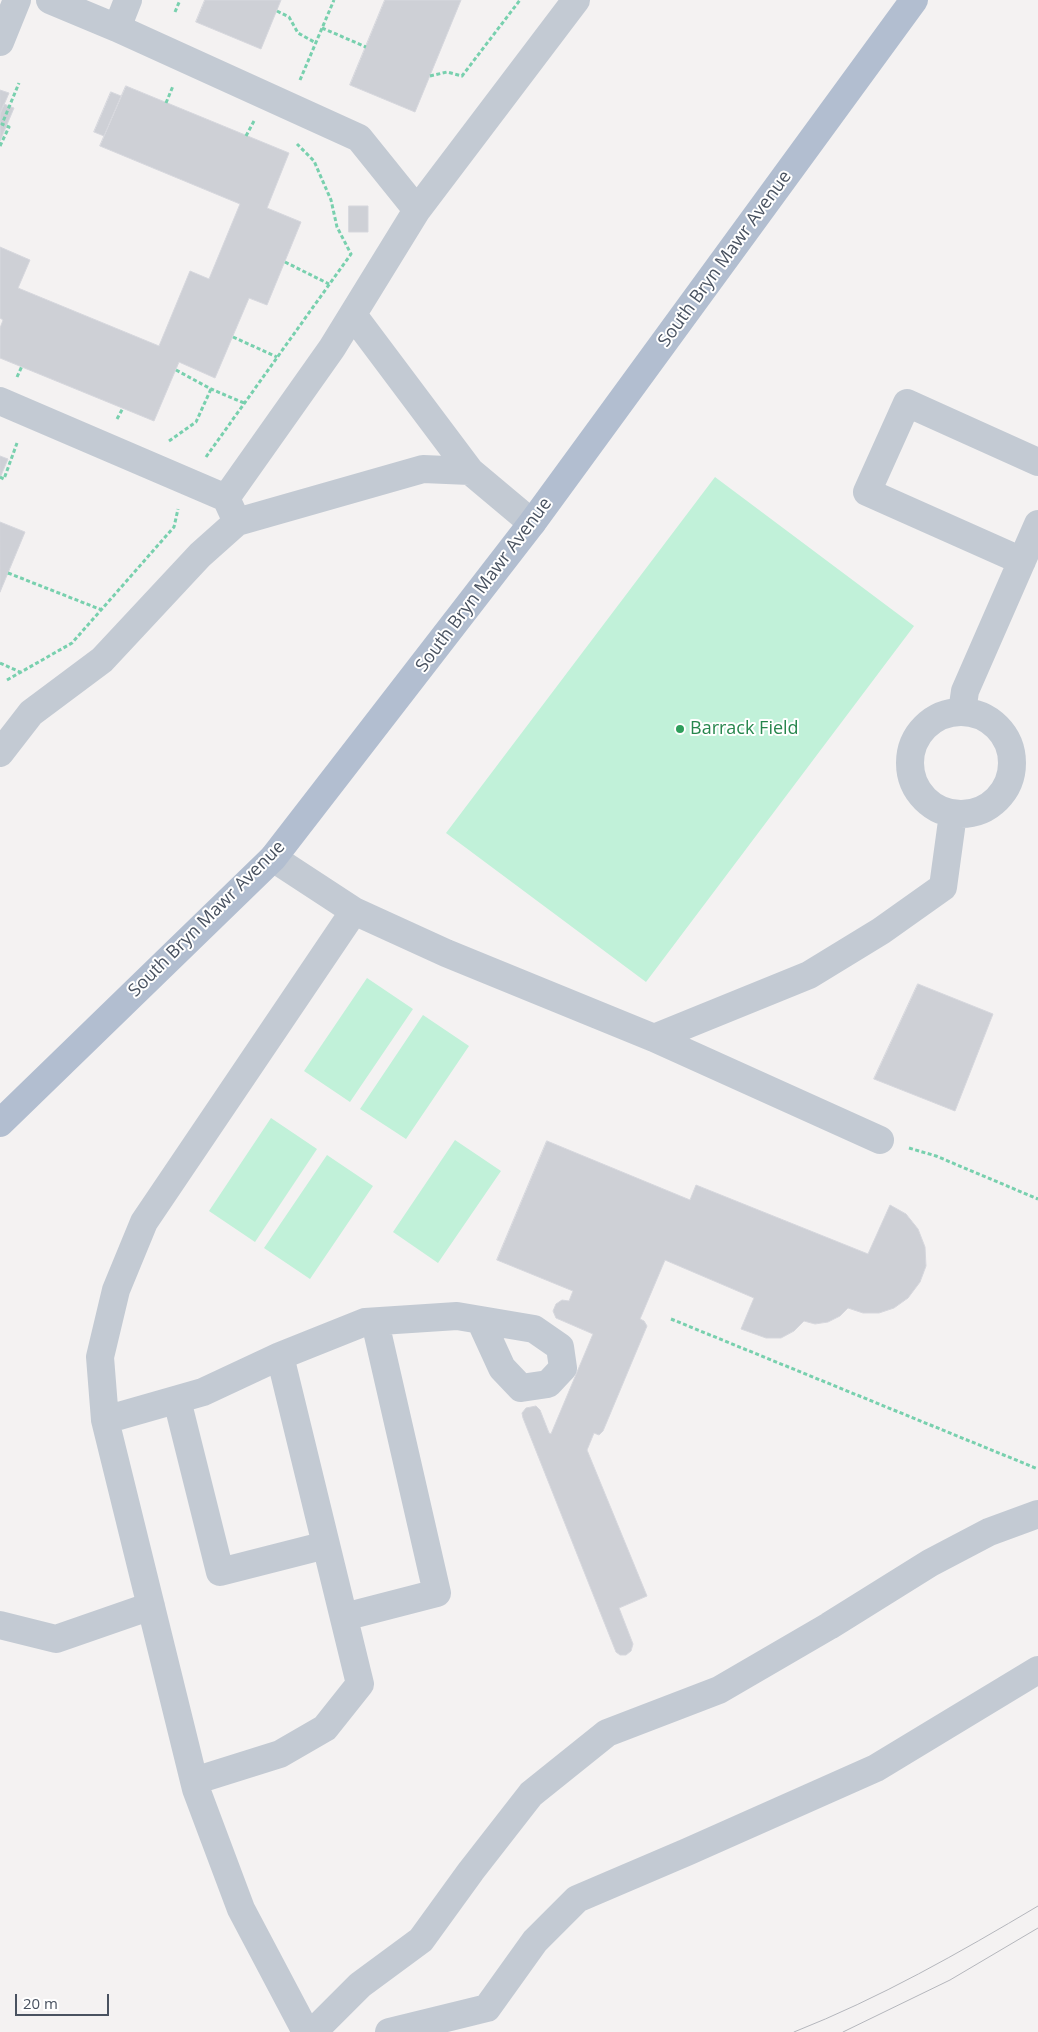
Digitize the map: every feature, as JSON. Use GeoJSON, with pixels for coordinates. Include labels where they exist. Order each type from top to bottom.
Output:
{"type":"FeatureCollection","features":[{"type":"Feature","properties":{"kind":"main road","name":"South Bryn Mawr Avenue"},"geometry":{"type":"LineString","coordinates":[[0,1123],[273,858],[532,523],[914,0]]}},
{"type":"Feature","properties":{"kind":"lane"},"geometry":{"type":"LineString","coordinates":[[0,42],[17,0]]}},
{"type":"Feature","properties":{"kind":"lane"},"geometry":{"type":"LineString","coordinates":[[50,0],[118,28],[359,138],[417,210]]}},
{"type":"Feature","properties":{"kind":"lane"},"geometry":{"type":"LineString","coordinates":[[118,28],[128,0]]}},
{"type":"Feature","properties":{"kind":"lane"},"geometry":{"type":"LineString","coordinates":[[0,753],[31,713],[102,660],[200,555],[232,510],[417,210],[576,0]]}},
{"type":"Feature","properties":{"kind":"lane"},"geometry":{"type":"LineString","coordinates":[[353,315],[470,471],[532,523]]}},
{"type":"Feature","properties":{"kind":"lane"},"geometry":{"type":"LineString","coordinates":[[0,401],[192,483],[232,510],[422,469],[470,471]]}},
{"type":"Feature","properties":{"kind":"lane"},"geometry":{"type":"LineString","coordinates":[[1022,561],[867,492],[907,403],[1038,462]]}},
{"type":"Feature","properties":{"kind":"lane"},"geometry":{"type":"LineString","coordinates":[[962,712],[965,691],[1038,524]]}},
{"type":"Feature","properties":{"kind":"lane"},"geometry":{"type":"LineString","coordinates":[[962,712],[978,715],[993,723],[1005,735],[1011,751],[1013,767],[1008,784],[999,798],[986,808],[970,814],[953,814],[937,809],[924,799],[914,784],[910,760],[911,751],[918,735],[930,723],[945,715],[962,712]]}},
{"type":"Feature","properties":{"kind":"lane"},"geometry":{"type":"LineString","coordinates":[[654,1038],[809,975],[881,931],[943,887],[953,814]]}},
{"type":"Feature","properties":{"kind":"lane"},"geometry":{"type":"LineString","coordinates":[[273,858],[354,911],[446,953],[654,1038],[880,1140]]}},
{"type":"Feature","properties":{"kind":"lane"},"geometry":{"type":"LineString","coordinates":[[306,2032],[241,1909],[194,1781],[105,1420],[100,1357],[116,1290],[144,1222],[354,911]]}},
{"type":"Feature","properties":{"kind":"lane"},"geometry":{"type":"LineString","coordinates":[[105,1420],[203,1392],[280,1356],[365,1322],[457,1316],[480,1320]]}},
{"type":"Feature","properties":{"kind":"lane"},"geometry":{"type":"LineString","coordinates":[[344,1617],[437,1593],[375,1322]]}},
{"type":"Feature","properties":{"kind":"lane"},"geometry":{"type":"LineString","coordinates":[[194,1781],[280,1754],[325,1728],[360,1684],[280,1356]]}},
{"type":"Feature","properties":{"kind":"lane"},"geometry":{"type":"LineString","coordinates":[[177,1400],[220,1572],[326,1545]]}},
{"type":"Feature","properties":{"kind":"lane"},"geometry":{"type":"LineString","coordinates":[[313,2032],[360,1985],[421,1940],[471,1871],[531,1794],[607,1733],[719,1690],[829,1626],[930,1562],[989,1532],[1038,1514]]}},
{"type":"Feature","properties":{"kind":"lane"},"geometry":{"type":"LineString","coordinates":[[0,1625],[56,1639],[151,1606]]}},
{"type":"Feature","properties":{"kind":"lane"},"geometry":{"type":"LineString","coordinates":[[389,2032],[487,2008],[535,1941],[577,1899],[876,1768],[1038,1670]]}},
{"type":"Feature","properties":{"kind":"path"},"geometry":{"type":"LineString","coordinates":[[175,12],[180,0]]}},
{"type":"Feature","properties":{"kind":"path"},"geometry":{"type":"LineString","coordinates":[[7,680],[72,642],[174,527],[178,508],[198,468],[351,254],[336,227],[331,200],[314,161],[283,130],[290,107],[334,0]]}},
{"type":"Feature","properties":{"kind":"path"},"geometry":{"type":"LineString","coordinates":[[430,76],[447,72],[462,76],[520,0]]}},
{"type":"Feature","properties":{"kind":"path"},"geometry":{"type":"LineString","coordinates":[[277,11],[289,17],[298,33],[316,43]]}},
{"type":"Feature","properties":{"kind":"path"},"geometry":{"type":"LineString","coordinates":[[322,28],[366,47]]}},
{"type":"Feature","properties":{"kind":"path"},"geometry":{"type":"LineString","coordinates":[[0,146],[9,127],[2,124],[19,83]]}},
{"type":"Feature","properties":{"kind":"path"},"geometry":{"type":"LineString","coordinates":[[166,103],[174,84]]}},
{"type":"Feature","properties":{"kind":"path"},"geometry":{"type":"LineString","coordinates":[[246,136],[255,118],[262,121]]}},
{"type":"Feature","properties":{"kind":"path"},"geometry":{"type":"LineString","coordinates":[[285,262],[329,284]]}},
{"type":"Feature","properties":{"kind":"path"},"geometry":{"type":"LineString","coordinates":[[233,337],[278,357]]}},
{"type":"Feature","properties":{"kind":"path"},"geometry":{"type":"LineString","coordinates":[[16,378],[22,366]]}},
{"type":"Feature","properties":{"kind":"path"},"geometry":{"type":"LineString","coordinates":[[176,370],[244,404]]}},
{"type":"Feature","properties":{"kind":"path"},"geometry":{"type":"LineString","coordinates":[[8,374],[26,382]]}},
{"type":"Feature","properties":{"kind":"path"},"geometry":{"type":"LineString","coordinates":[[168,441],[196,422],[211,389]]}},
{"type":"Feature","properties":{"kind":"path"},"geometry":{"type":"LineString","coordinates":[[117,420],[123,408]]}},
{"type":"Feature","properties":{"kind":"path"},"geometry":{"type":"LineString","coordinates":[[108,416],[126,423]]}},
{"type":"Feature","properties":{"kind":"path"},"geometry":{"type":"LineString","coordinates":[[0,478],[4,479],[17,443]]}},
{"type":"Feature","properties":{"kind":"path"},"geometry":{"type":"LineString","coordinates":[[8,573],[102,610]]}},
{"type":"Feature","properties":{"kind":"path"},"geometry":{"type":"LineString","coordinates":[[0,663],[20,672]]}},
{"type":"Feature","properties":{"kind":"path"},"geometry":{"type":"LineString","coordinates":[[880,1140],[936,1156],[1038,1199]]}},
{"type":"Feature","properties":{"kind":"path"},"geometry":{"type":"LineString","coordinates":[[671,1318],[1038,1469]]}},
{"type":"Feature","properties":{"kind":"green space","name":"Barrack Field"},"geometry":{"type":"Polygon","coordinates":[[[715,477],[914,626],[646,982],[446,833],[715,477]]]}},
{"type":"Feature","properties":{"kind":"green space"},"geometry":{"type":"Polygon","coordinates":[[[367,978],[413,1009],[350,1102],[304,1071],[367,978]]]}},
{"type":"Feature","properties":{"kind":"green space"},"geometry":{"type":"Polygon","coordinates":[[[423,1015],[469,1046],[406,1139],[360,1109],[423,1015]]]}},
{"type":"Feature","properties":{"kind":"green space"},"geometry":{"type":"Polygon","coordinates":[[[271,1118],[317,1149],[255,1242],[209,1211],[271,1118]]]}},
{"type":"Feature","properties":{"kind":"green space"},"geometry":{"type":"Polygon","coordinates":[[[455,1140],[501,1171],[438,1263],[393,1232],[455,1140]]]}},
{"type":"Feature","properties":{"kind":"green space"},"geometry":{"type":"Polygon","coordinates":[[[327,1155],[373,1186],[310,1279],[264,1248],[327,1155]]]}},
{"type":"Feature","properties":{"kind":"building"},"geometry":{"type":"Polygon","coordinates":[[[205,0],[281,0],[261,49],[196,22],[205,0]]]}},
{"type":"Feature","properties":{"kind":"building"},"geometry":{"type":"Polygon","coordinates":[[[385,0],[461,0],[415,112],[350,85],[385,0]]]}},
{"type":"Feature","properties":{"kind":"building"},"geometry":{"type":"Polygon","coordinates":[[[126,86],[289,153],[267,208],[301,222],[267,305],[249,298],[215,378],[179,362],[154,421],[0,358],[0,328],[3,320],[0,318],[0,247],[30,260],[18,288],[159,346],[190,271],[209,279],[240,204],[100,146],[126,86]]]}},
{"type":"Feature","properties":{"kind":"building"},"geometry":{"type":"Polygon","coordinates":[[[0,90],[9,93],[0,114],[0,90]]]}},
{"type":"Feature","properties":{"kind":"building"},"geometry":{"type":"Polygon","coordinates":[[[111,92],[121,96],[104,136],[94,132],[111,92]]]}},
{"type":"Feature","properties":{"kind":"building"},"geometry":{"type":"Polygon","coordinates":[[[4,104],[14,108],[0,141],[0,114],[4,104]]]}},
{"type":"Feature","properties":{"kind":"building"},"geometry":{"type":"Polygon","coordinates":[[[349,206],[368,206],[368,232],[349,232],[349,206]]]}},
{"type":"Feature","properties":{"kind":"building"},"geometry":{"type":"Polygon","coordinates":[[[0,456],[8,459],[0,478],[0,456]]]}},
{"type":"Feature","properties":{"kind":"building"},"geometry":{"type":"Polygon","coordinates":[[[0,522],[25,532],[0,592],[0,522]]]}},
{"type":"Feature","properties":{"kind":"building"},"geometry":{"type":"Polygon","coordinates":[[[918,984],[993,1014],[955,1111],[874,1079],[918,984]]]}},
{"type":"Feature","properties":{"kind":"building"},"geometry":{"type":"Polygon","coordinates":[[[547,1141],[690,1200],[696,1185],[868,1254],[890,1205],[906,1214],[918,1229],[925,1247],[926,1266],[920,1282],[908,1298],[894,1308],[879,1313],[863,1313],[848,1308],[840,1316],[828,1322],[815,1324],[804,1321],[794,1331],[781,1338],[766,1338],[741,1329],[754,1298],[665,1260],[640,1319],[647,1326],[603,1431],[599,1435],[594,1433],[587,1450],[647,1596],[619,1608],[633,1644],[631,1651],[626,1655],[620,1655],[616,1652],[522,1413],[526,1408],[536,1406],[540,1410],[551,1434],[593,1334],[556,1318],[553,1311],[556,1304],[562,1300],[569,1301],[573,1291],[497,1260],[547,1141]]]}},
{"type":"Feature","properties":{"kind":"tram line"},"geometry":{"type":"LineString","coordinates":[[794,2032],[857,2005],[919,1974],[1038,1906]]}},
{"type":"Feature","properties":{"kind":"tram line"},"geometry":{"type":"LineString","coordinates":[[843,2032],[950,1980],[1038,1928]]}},
{"type":"Feature","properties":{"kind":"place","name":"Barrack Field"},"geometry":{"type":"Point","coordinates":[680,729]}}]}
